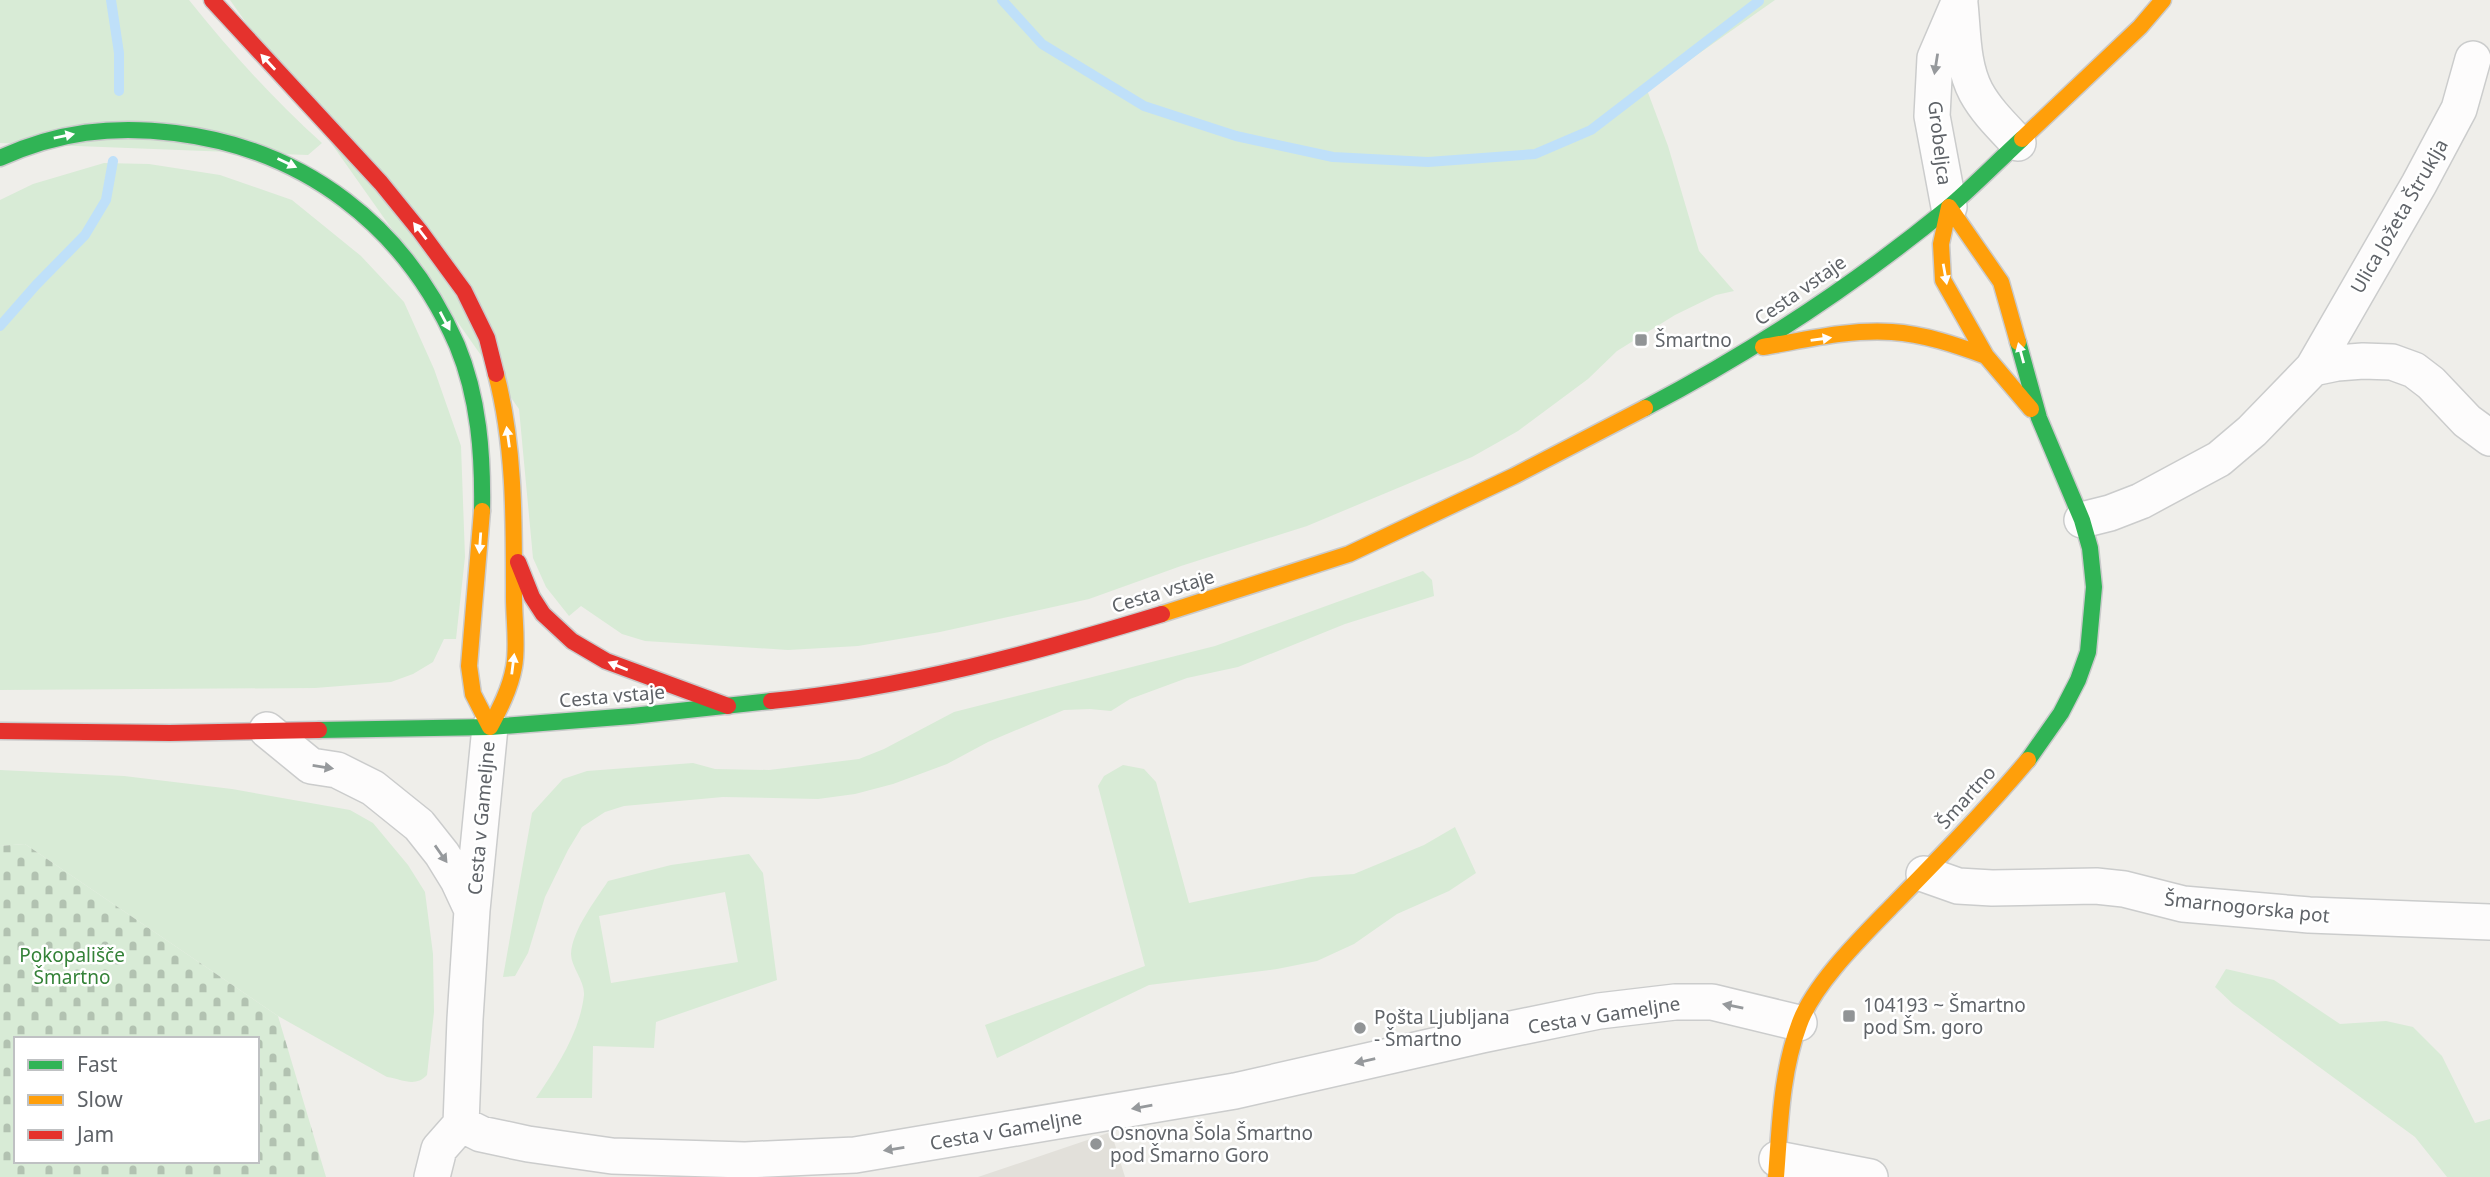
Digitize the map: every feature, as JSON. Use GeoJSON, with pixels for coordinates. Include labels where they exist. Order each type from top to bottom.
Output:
{"type":"FeatureCollection","features":[{"type":"Feature","properties":{"kind":"main road"},"geometry":{"type":"LineString","coordinates":[[212,0],[381,183],[445,264],[476,313],[487,338],[504,404],[510,450],[514,552],[514,666],[504,699],[490,727]]}},
{"type":"Feature","properties":{"kind":"main road","name":"Cesta vstaje"},"geometry":{"type":"LineString","coordinates":[[0,731],[170,733],[490,727],[814,697],[930,677],[1073,640],[1213,599],[1349,554],[1514,475],[1754,348],[1886,256],[1949,207],[2140,27],[2163,0]]}},
{"type":"Feature","properties":{"kind":"main road"},"geometry":{"type":"LineString","coordinates":[[0,158],[50,139],[106,130],[175,133],[212,139],[263,153],[303,171],[354,207],[389,240],[434,300],[453,335],[472,390],[478,420],[482,484],[478,573],[468,665],[473,694],[490,727]]}},
{"type":"Feature","properties":{"kind":"main road"},"geometry":{"type":"LineString","coordinates":[[1949,207],[1941,244],[1943,280],[1986,356],[2039,418]]}},
{"type":"Feature","properties":{"kind":"main road"},"geometry":{"type":"LineString","coordinates":[[1949,207],[2001,282],[2039,418]]}},
{"type":"Feature","properties":{"kind":"main road"},"geometry":{"type":"LineString","coordinates":[[1754,348],[1892,332],[1961,346],[1986,356]]}},
{"type":"Feature","properties":{"kind":"main road","name":"Šmartno"},"geometry":{"type":"LineString","coordinates":[[1776,1168],[1785,1075],[1799,1023],[1834,970],[1995,799],[2034,752],[2061,713],[2078,680],[2088,652],[2094,587],[2090,548],[2082,520],[2039,418]]}},
{"type":"Feature","properties":{"kind":"main road"},"geometry":{"type":"LineString","coordinates":[[514,552],[533,599],[552,624],[577,645],[632,673],[663,681],[728,706]]}},
{"type":"Feature","properties":{"kind":"street","name":"Grobeljca"},"geometry":{"type":"LineString","coordinates":[[1960,0],[1967,68],[1975,90],[1993,117],[2018,144]]}},
{"type":"Feature","properties":{"kind":"street","name":"Grobeljca"},"geometry":{"type":"LineString","coordinates":[[1949,207],[1932,116],[1935,58],[1960,0]]}},
{"type":"Feature","properties":{"kind":"street","name":"Ulica Jožeta Štruklja"},"geometry":{"type":"LineString","coordinates":[[2082,520],[2141,501],[2219,460],[2252,431],[2313,368],[2459,109],[2473,59]]}},
{"type":"Feature","properties":{"kind":"street"},"geometry":{"type":"LineString","coordinates":[[2313,368],[2363,361],[2392,362],[2414,370],[2431,383],[2467,421],[2490,438]]}},
{"type":"Feature","properties":{"kind":"street","name":"Cesta v Gameljne"},"geometry":{"type":"LineString","coordinates":[[490,727],[472,910],[461,1124],[481,1134],[612,1156],[745,1160],[855,1155],[1235,1091],[1600,1011],[1675,1002],[1712,1002],[1799,1023]]}},
{"type":"Feature","properties":{"kind":"street","name":"Cesta v Gameljne"},"geometry":{"type":"LineString","coordinates":[[267,730],[311,766],[337,770],[373,788],[419,825],[442,854],[472,910]]}},
{"type":"Feature","properties":{"kind":"street","name":"Šmarnogorska pot"},"geometry":{"type":"LineString","coordinates":[[1924,874],[1958,886],[2096,886],[2124,889],[2183,904],[2309,915],[2490,922]]}},
{"type":"Feature","properties":{"kind":"street"},"geometry":{"type":"LineString","coordinates":[[432,1177],[439,1149],[461,1124]]}},
{"type":"Feature","properties":{"kind":"street"},"geometry":{"type":"LineString","coordinates":[[1776,1168],[1870,1177]]}},
{"type":"Feature","properties":{"kind":"shaded area","name":"Osnovna Šola Šmartno pod Šmarno Goro"},"geometry":{"type":"Polygon","coordinates":[[[1111,1132],[1125,1177],[978,1177],[1111,1132]]]}},
{"type":"Feature","properties":{"kind":"green space"},"geometry":{"type":"Polygon","coordinates":[[[0,0],[189,0],[252,74],[322,143],[308,155],[0,143],[0,0]]]}},
{"type":"Feature","properties":{"kind":"green space"},"geometry":{"type":"Polygon","coordinates":[[[230,0],[1775,0],[1647,90],[1668,146],[1699,251],[1734,291],[1716,295],[1675,315],[1617,351],[1588,379],[1518,431],[1472,457],[1307,526],[1089,599],[940,632],[858,646],[788,650],[645,641],[622,634],[581,606],[569,616],[546,587],[533,558],[519,409],[230,0]]]}},
{"type":"Feature","properties":{"kind":"green space"},"geometry":{"type":"Polygon","coordinates":[[[104,163],[149,164],[220,175],[292,200],[361,256],[404,302],[434,369],[461,446],[465,557],[456,639],[444,639],[433,662],[413,674],[391,682],[315,688],[0,690],[0,200],[33,184],[104,163]]]}},
{"type":"Feature","properties":{"kind":"green space"},"geometry":{"type":"Polygon","coordinates":[[[1423,571],[1432,580],[1434,596],[1345,624],[1238,667],[1187,678],[1130,699],[1111,711],[1064,710],[988,742],[947,764],[893,784],[855,794],[818,799],[723,797],[624,806],[605,812],[582,827],[545,897],[528,953],[515,976],[503,977],[532,813],[563,779],[587,771],[693,763],[715,769],[769,770],[859,759],[884,749],[954,712],[1215,646],[1423,571]]]}},
{"type":"Feature","properties":{"kind":"green space"},"geometry":{"type":"Polygon","coordinates":[[[1123,765],[1144,769],[1156,782],[1189,903],[1311,877],[1354,874],[1424,845],[1455,827],[1476,873],[1449,891],[1397,914],[1354,944],[1317,961],[1277,969],[1149,985],[997,1058],[985,1025],[1145,966],[1098,786],[1104,776],[1123,765]]]}},
{"type":"Feature","properties":{"kind":"green space"},"geometry":{"type":"Polygon","coordinates":[[[0,770],[124,776],[232,789],[350,810],[373,823],[408,865],[425,892],[433,954],[434,1012],[427,1075],[413,1082],[387,1077],[278,1016],[25,844],[0,846],[0,770]]]}},
{"type":"Feature","properties":{"kind":"green space","name":"Pokopališče Šmartno"},"geometry":{"type":"Polygon","coordinates":[[[25,844],[278,1016],[326,1177],[0,1177],[0,846],[25,844]]]}},
{"type":"Feature","properties":{"kind":"green space"},"geometry":{"type":"Polygon","coordinates":[[[749,854],[763,873],[777,980],[656,1022],[654,1048],[593,1046],[592,1098],[536,1098],[573,1036],[582,1009],[584,990],[571,954],[572,945],[585,916],[608,881],[671,865],[749,854]],[[725,892],[599,916],[611,983],[738,962],[725,892]]]}},
{"type":"Feature","properties":{"kind":"green space"},"geometry":{"type":"Polygon","coordinates":[[[2226,969],[2274,980],[2340,1024],[2386,1021],[2413,1027],[2442,1056],[2475,1123],[2490,1119],[2490,1177],[2447,1177],[2415,1137],[2233,1004],[2215,987],[2226,969]]]}},
{"type":"Feature","properties":{"kind":"waterway"},"geometry":{"type":"LineString","coordinates":[[111,0],[119,53],[119,91]]}},
{"type":"Feature","properties":{"kind":"waterway"},"geometry":{"type":"LineString","coordinates":[[1002,0],[1042,44],[1144,106],[1236,136],[1333,157],[1428,162],[1535,154],[1591,130],[1759,1]]}},
{"type":"Feature","properties":{"kind":"waterway"},"geometry":{"type":"LineString","coordinates":[[0,326],[85,235],[106,200],[113,161]]}},
{"type":"Feature","properties":{"kind":"traffic: fast"},"geometry":{"type":"LineString","coordinates":[[0,158],[43,142],[86,133],[130,130],[175,133],[222,142],[267,156],[308,176],[345,200],[379,230],[409,264],[435,302],[457,345],[475,406],[482,469],[482,511]]}},
{"type":"Feature","properties":{"kind":"traffic: fast"},"geometry":{"type":"LineString","coordinates":[[1645,408],[1763,340],[1876,264],[1948,208],[2022,139]]}},
{"type":"Feature","properties":{"kind":"traffic: fast"},"geometry":{"type":"LineString","coordinates":[[2018,342],[2039,418],[2082,520],[2090,548],[2094,587],[2088,652],[2078,680],[2061,713],[2028,760]]}},
{"type":"Feature","properties":{"kind":"traffic: fast"},"geometry":{"type":"LineString","coordinates":[[319,730],[490,727],[632,716],[771,701]]}},
{"type":"Feature","properties":{"kind":"traffic: slow"},"geometry":{"type":"LineString","coordinates":[[2022,139],[2140,27],[2163,0]]}},
{"type":"Feature","properties":{"kind":"traffic: slow"},"geometry":{"type":"LineString","coordinates":[[1949,207],[1941,244],[1943,280],[1986,356],[2031,409]]}},
{"type":"Feature","properties":{"kind":"traffic: slow"},"geometry":{"type":"LineString","coordinates":[[1949,207],[2001,282],[2018,342]]}},
{"type":"Feature","properties":{"kind":"traffic: slow"},"geometry":{"type":"LineString","coordinates":[[1763,347],[1811,338],[1876,331],[1928,338],[1986,356]]}},
{"type":"Feature","properties":{"kind":"traffic: slow"},"geometry":{"type":"LineString","coordinates":[[490,727],[510,683],[516,650],[510,457],[496,374]]}},
{"type":"Feature","properties":{"kind":"traffic: slow"},"geometry":{"type":"LineString","coordinates":[[1162,614],[1349,554],[1514,476],[1645,408]]}},
{"type":"Feature","properties":{"kind":"traffic: slow"},"geometry":{"type":"LineString","coordinates":[[482,511],[469,666],[473,694],[490,727]]}},
{"type":"Feature","properties":{"kind":"traffic: slow"},"geometry":{"type":"LineString","coordinates":[[1776,1177],[1788,1062],[1806,1009],[1827,977],[1854,945],[2028,760]]}},
{"type":"Feature","properties":{"kind":"traffic: jam"},"geometry":{"type":"LineString","coordinates":[[212,0],[381,183],[420,231],[464,291],[487,338],[496,374]]}},
{"type":"Feature","properties":{"kind":"traffic: jam"},"geometry":{"type":"LineString","coordinates":[[518,562],[532,597],[543,614],[572,641],[606,661],[728,706]]}},
{"type":"Feature","properties":{"kind":"traffic: jam"},"geometry":{"type":"LineString","coordinates":[[771,701],[920,678],[1066,642],[1162,614]]}},
{"type":"Feature","properties":{"kind":"traffic: jam"},"geometry":{"type":"LineString","coordinates":[[0,731],[170,733],[319,730]]}},
{"type":"Feature","properties":{"kind":"place","name":"Šmartno"},"geometry":{"type":"Point","coordinates":[1641,340]}},
{"type":"Feature","properties":{"kind":"place","name":"104193 ~ Šmartno pod Šm. goro"},"geometry":{"type":"Point","coordinates":[1849,1016]}},
{"type":"Feature","properties":{"kind":"place","name":"Pošta Ljubljana - Šmartno"},"geometry":{"type":"Point","coordinates":[1360,1028]}},
{"type":"Feature","properties":{"kind":"place","name":"Osnovna Šola Šmartno pod Šmarno Goro"},"geometry":{"type":"Point","coordinates":[1096,1144]}}]}
